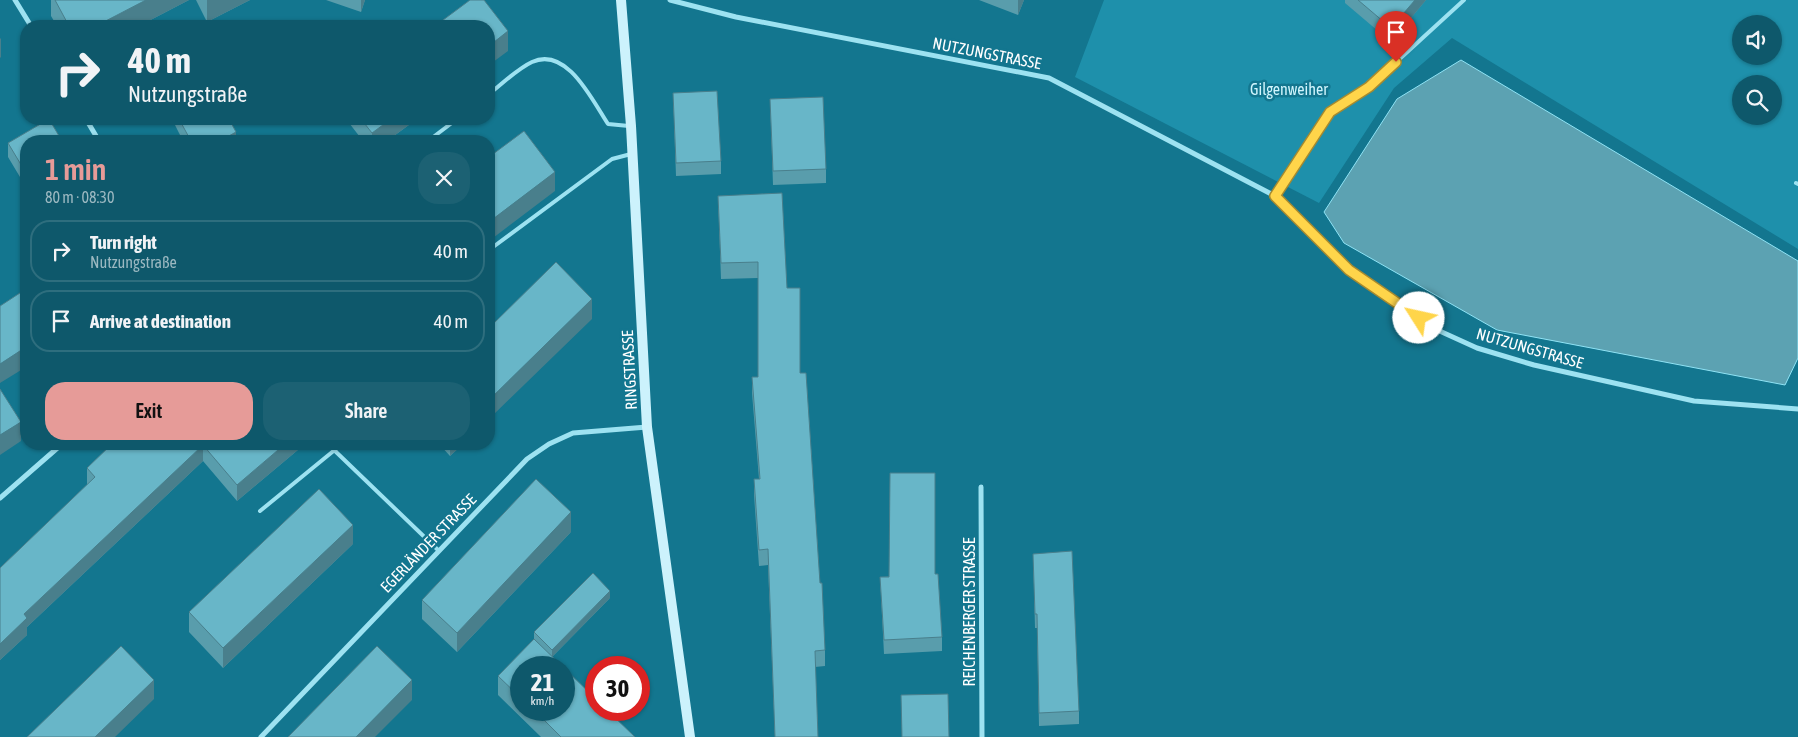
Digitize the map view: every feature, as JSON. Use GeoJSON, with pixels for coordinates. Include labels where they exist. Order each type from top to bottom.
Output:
{"type":"FeatureCollection","features":[{"type":"Feature","properties":{"kind":"street"},"geometry":{"type":"LineString","coordinates":[[15,0],[27,20]]}},
{"type":"Feature","properties":{"kind":"street","name":"RINGSTRASSE"},"geometry":{"type":"LineString","coordinates":[[621,0],[631,126],[647,426],[690,737]]}},
{"type":"Feature","properties":{"kind":"street","name":"NUTZUNGSTRASSE"},"geometry":{"type":"LineString","coordinates":[[670,0],[736,17],[1049,78],[1275,196],[1349,270],[1433,328],[1477,348],[1534,366],[1694,401],[1798,409]]}},
{"type":"Feature","properties":{"kind":"street","name":"EGERLÄNDER STRASSE"},"geometry":{"type":"LineString","coordinates":[[260,737],[438,550],[527,460],[548,444],[573,433],[647,426]]}},
{"type":"Feature","properties":{"kind":"street"},"geometry":{"type":"LineString","coordinates":[[0,498],[55,450]]}},
{"type":"Feature","properties":{"kind":"street","name":"REICHENBERGER STRASSE"},"geometry":{"type":"LineString","coordinates":[[981,487],[982,737]]}},
{"type":"Feature","properties":{"kind":"lane"},"geometry":{"type":"LineString","coordinates":[[1275,196],[1330,112],[1369,87],[1464,0]]}},
{"type":"Feature","properties":{"kind":"lane"},"geometry":{"type":"LineString","coordinates":[[495,89],[530,63],[542,59],[558,62],[570,70],[608,124],[631,126]]}},
{"type":"Feature","properties":{"kind":"lane"},"geometry":{"type":"LineString","coordinates":[[436,135],[449,125]]}},
{"type":"Feature","properties":{"kind":"lane"},"geometry":{"type":"LineString","coordinates":[[495,246],[612,158],[632,154]]}},
{"type":"Feature","properties":{"kind":"lane"},"geometry":{"type":"LineString","coordinates":[[260,510],[334,450],[438,550]]}},
{"type":"Feature","properties":{"kind":"green space","name":"Gilgenweiher"},"geometry":{"type":"Polygon","coordinates":[[[1104,0],[1798,0],[1798,249],[1452,38],[1394,88],[1319,203],[1075,77],[1104,0]]]}},
{"type":"Feature","properties":{"kind":"shaded area"},"geometry":{"type":"Polygon","coordinates":[[[1461,60],[1798,261],[1798,358],[1785,385],[1497,330],[1344,243],[1324,212],[1397,99],[1461,60]]]}},
{"type":"Feature","properties":{"kind":"building"},"geometry":{"type":"Polygon","coordinates":[[[55,0],[146,0],[108,20],[66,20],[55,0]]]}},
{"type":"Feature","properties":{"kind":"building"},"geometry":{"type":"Polygon","coordinates":[[[470,0],[484,0],[508,31],[495,41],[495,20],[443,20],[470,0]]]}},
{"type":"Feature","properties":{"kind":"building"},"geometry":{"type":"Polygon","coordinates":[[[1358,0],[1415,0],[1391,28],[1358,0]]]}},
{"type":"Feature","properties":{"kind":"building"},"geometry":{"type":"Polygon","coordinates":[[[717,91],[721,161],[676,163],[673,93],[717,91]]]}},
{"type":"Feature","properties":{"kind":"building"},"geometry":{"type":"Polygon","coordinates":[[[823,97],[826,169],[773,171],[770,99],[823,97]]]}},
{"type":"Feature","properties":{"kind":"building"},"geometry":{"type":"Polygon","coordinates":[[[39,125],[53,125],[58,135],[22,135],[39,125]]]}},
{"type":"Feature","properties":{"kind":"building"},"geometry":{"type":"Polygon","coordinates":[[[182,125],[232,125],[236,132],[231,135],[188,135],[182,125]]]}},
{"type":"Feature","properties":{"kind":"building"},"geometry":{"type":"Polygon","coordinates":[[[366,125],[383,125],[372,133],[366,125]]]}},
{"type":"Feature","properties":{"kind":"building"},"geometry":{"type":"Polygon","coordinates":[[[524,131],[555,172],[495,217],[495,153],[524,131]]]}},
{"type":"Feature","properties":{"kind":"building"},"geometry":{"type":"Polygon","coordinates":[[[20,136],[20,163],[8,143],[20,136]]]}},
{"type":"Feature","properties":{"kind":"building"},"geometry":{"type":"Polygon","coordinates":[[[782,193],[787,288],[800,288],[800,373],[806,373],[820,583],[822,583],[825,650],[815,651],[818,737],[775,737],[768,549],[759,550],[754,479],[760,479],[752,377],[758,377],[758,262],[721,263],[718,196],[782,193]]]}},
{"type":"Feature","properties":{"kind":"building"},"geometry":{"type":"Polygon","coordinates":[[[556,262],[592,299],[495,394],[495,322],[556,262]]]}},
{"type":"Feature","properties":{"kind":"building"},"geometry":{"type":"Polygon","coordinates":[[[20,293],[20,351],[0,364],[0,306],[20,293]]]}},
{"type":"Feature","properties":{"kind":"building"},"geometry":{"type":"Polygon","coordinates":[[[0,389],[20,423],[0,435],[0,389]]]}},
{"type":"Feature","properties":{"kind":"building"},"geometry":{"type":"Polygon","coordinates":[[[106,450],[198,450],[24,614],[27,618],[0,644],[0,568],[95,477],[87,468],[106,450]]]}},
{"type":"Feature","properties":{"kind":"building"},"geometry":{"type":"Polygon","coordinates":[[[207,450],[278,450],[237,485],[207,450]]]}},
{"type":"Feature","properties":{"kind":"building"},"geometry":{"type":"Polygon","coordinates":[[[890,473],[935,473],[935,574],[938,574],[942,637],[884,640],[880,577],[889,577],[890,473]]]}},
{"type":"Feature","properties":{"kind":"building"},"geometry":{"type":"Polygon","coordinates":[[[536,479],[571,512],[457,633],[422,600],[536,479]]]}},
{"type":"Feature","properties":{"kind":"building"},"geometry":{"type":"Polygon","coordinates":[[[319,489],[353,525],[223,648],[189,612],[319,489]]]}},
{"type":"Feature","properties":{"kind":"building"},"geometry":{"type":"Polygon","coordinates":[[[1072,551],[1079,711],[1039,713],[1037,614],[1035,614],[1033,554],[1072,551]]]}},
{"type":"Feature","properties":{"kind":"building"},"geometry":{"type":"Polygon","coordinates":[[[593,573],[610,591],[552,650],[534,632],[593,573]]]}},
{"type":"Feature","properties":{"kind":"building"},"geometry":{"type":"Polygon","coordinates":[[[534,639],[552,656],[517,656],[534,639]]]}},
{"type":"Feature","properties":{"kind":"building"},"geometry":{"type":"Polygon","coordinates":[[[121,646],[154,680],[95,737],[27,737],[121,646]]]}},
{"type":"Feature","properties":{"kind":"building"},"geometry":{"type":"Polygon","coordinates":[[[377,646],[412,680],[356,737],[288,737],[377,646]]]}},
{"type":"Feature","properties":{"kind":"building"},"geometry":{"type":"Polygon","coordinates":[[[510,664],[510,687],[498,676],[510,664]]]}},
{"type":"Feature","properties":{"kind":"building"},"geometry":{"type":"Polygon","coordinates":[[[575,679],[585,688],[585,721],[618,721],[635,737],[561,737],[545,721],[575,721],[575,679]]]}},
{"type":"Feature","properties":{"kind":"building"},"geometry":{"type":"Polygon","coordinates":[[[948,694],[949,737],[902,737],[901,695],[948,694]]]}},
{"type":"Feature","properties":{"kind":"route"},"geometry":{"type":"LineString","coordinates":[[1396,62],[1369,87],[1330,112],[1275,196],[1349,270],[1419,318]]}}]}
